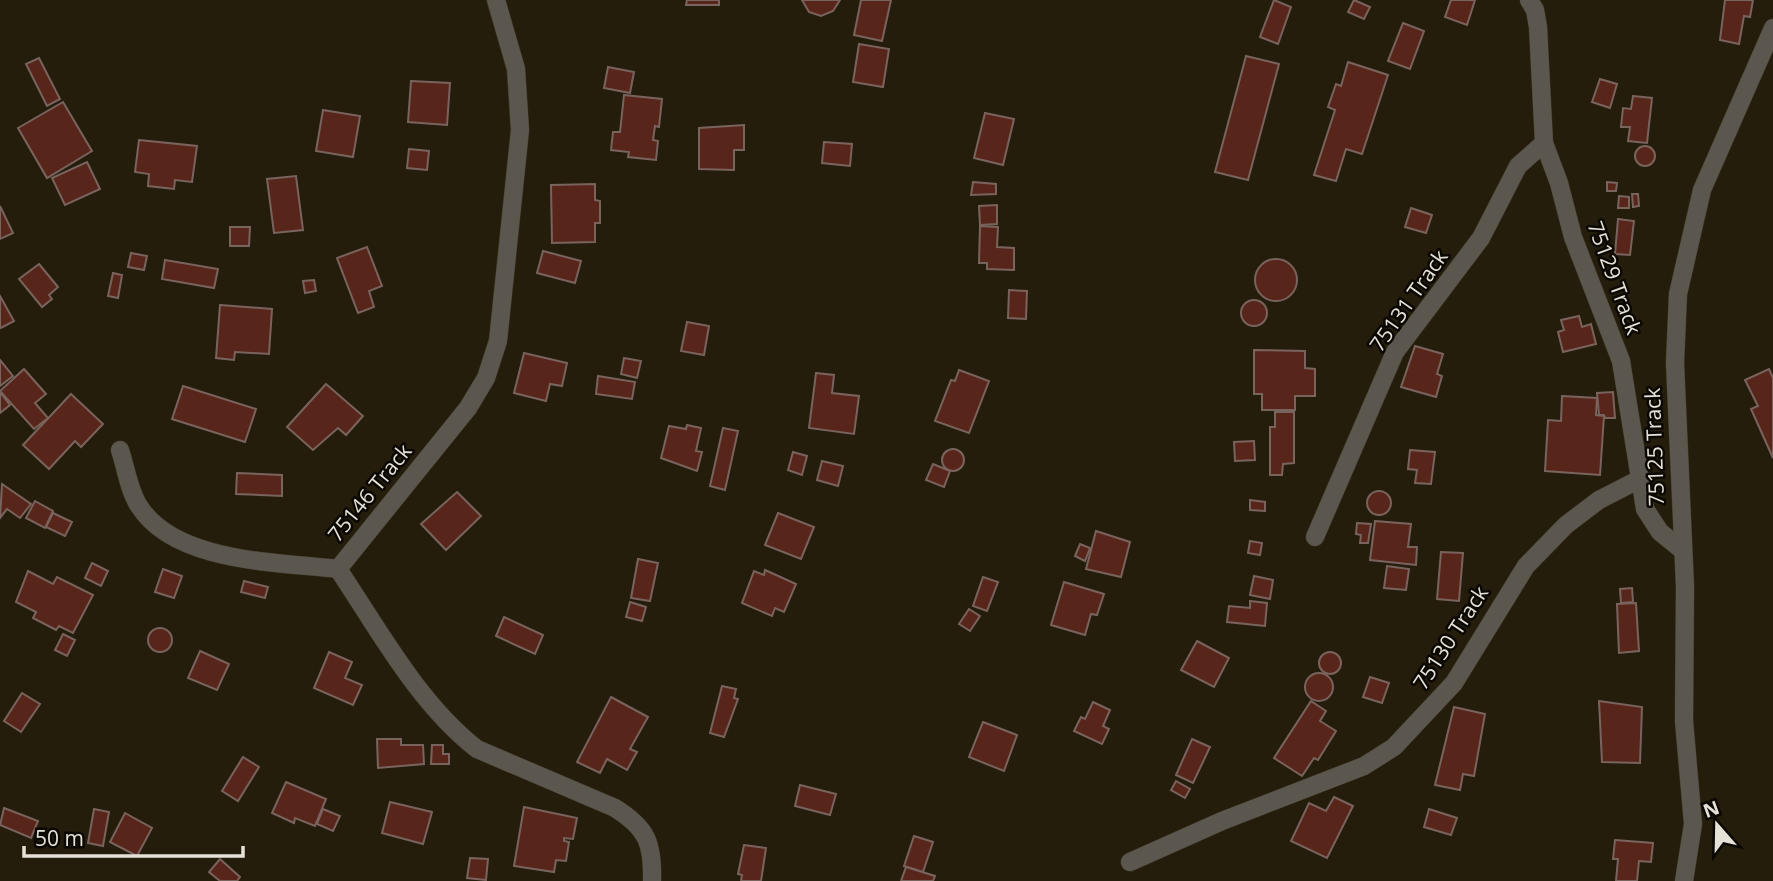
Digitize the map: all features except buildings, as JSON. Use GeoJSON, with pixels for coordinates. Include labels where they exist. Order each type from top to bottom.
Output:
{"type":"FeatureCollection","features":[{"type":"Feature","properties":{"kind":"street","name":"75146 Track"},"geometry":{"type":"LineString","coordinates":[[496,0],[516,69],[520,130],[498,341],[486,378],[468,408],[338,569],[419,688],[459,736],[477,749],[615,808],[635,821],[646,836],[651,851],[652,881]]}},
{"type":"Feature","properties":{"kind":"street","name":"75129 Track"},"geometry":{"type":"LineString","coordinates":[[1532,5],[1542,72],[1544,143],[1559,183],[1573,237],[1621,361],[1638,480],[1645,509],[1653,524],[1681,549]]}},
{"type":"Feature","properties":{"kind":"street","name":"75125 Track"},"geometry":{"type":"LineString","coordinates":[[1684,881],[1693,824],[1684,721],[1685,587],[1681,549],[1675,363],[1678,294],[1702,190],[1773,28]]}},
{"type":"Feature","properties":{"kind":"street","name":"75131 Track"},"geometry":{"type":"LineString","coordinates":[[1315,537],[1395,352],[1481,238],[1518,166],[1544,143]]}},
{"type":"Feature","properties":{"kind":"street"},"geometry":{"type":"LineString","coordinates":[[120,450],[138,505],[164,532],[198,548],[235,557],[338,569]]}},
{"type":"Feature","properties":{"kind":"street","name":"75130 Track"},"geometry":{"type":"LineString","coordinates":[[1130,862],[1222,821],[1364,765],[1394,747],[1454,683],[1526,566],[1566,525],[1599,500],[1638,480]]}}]}
